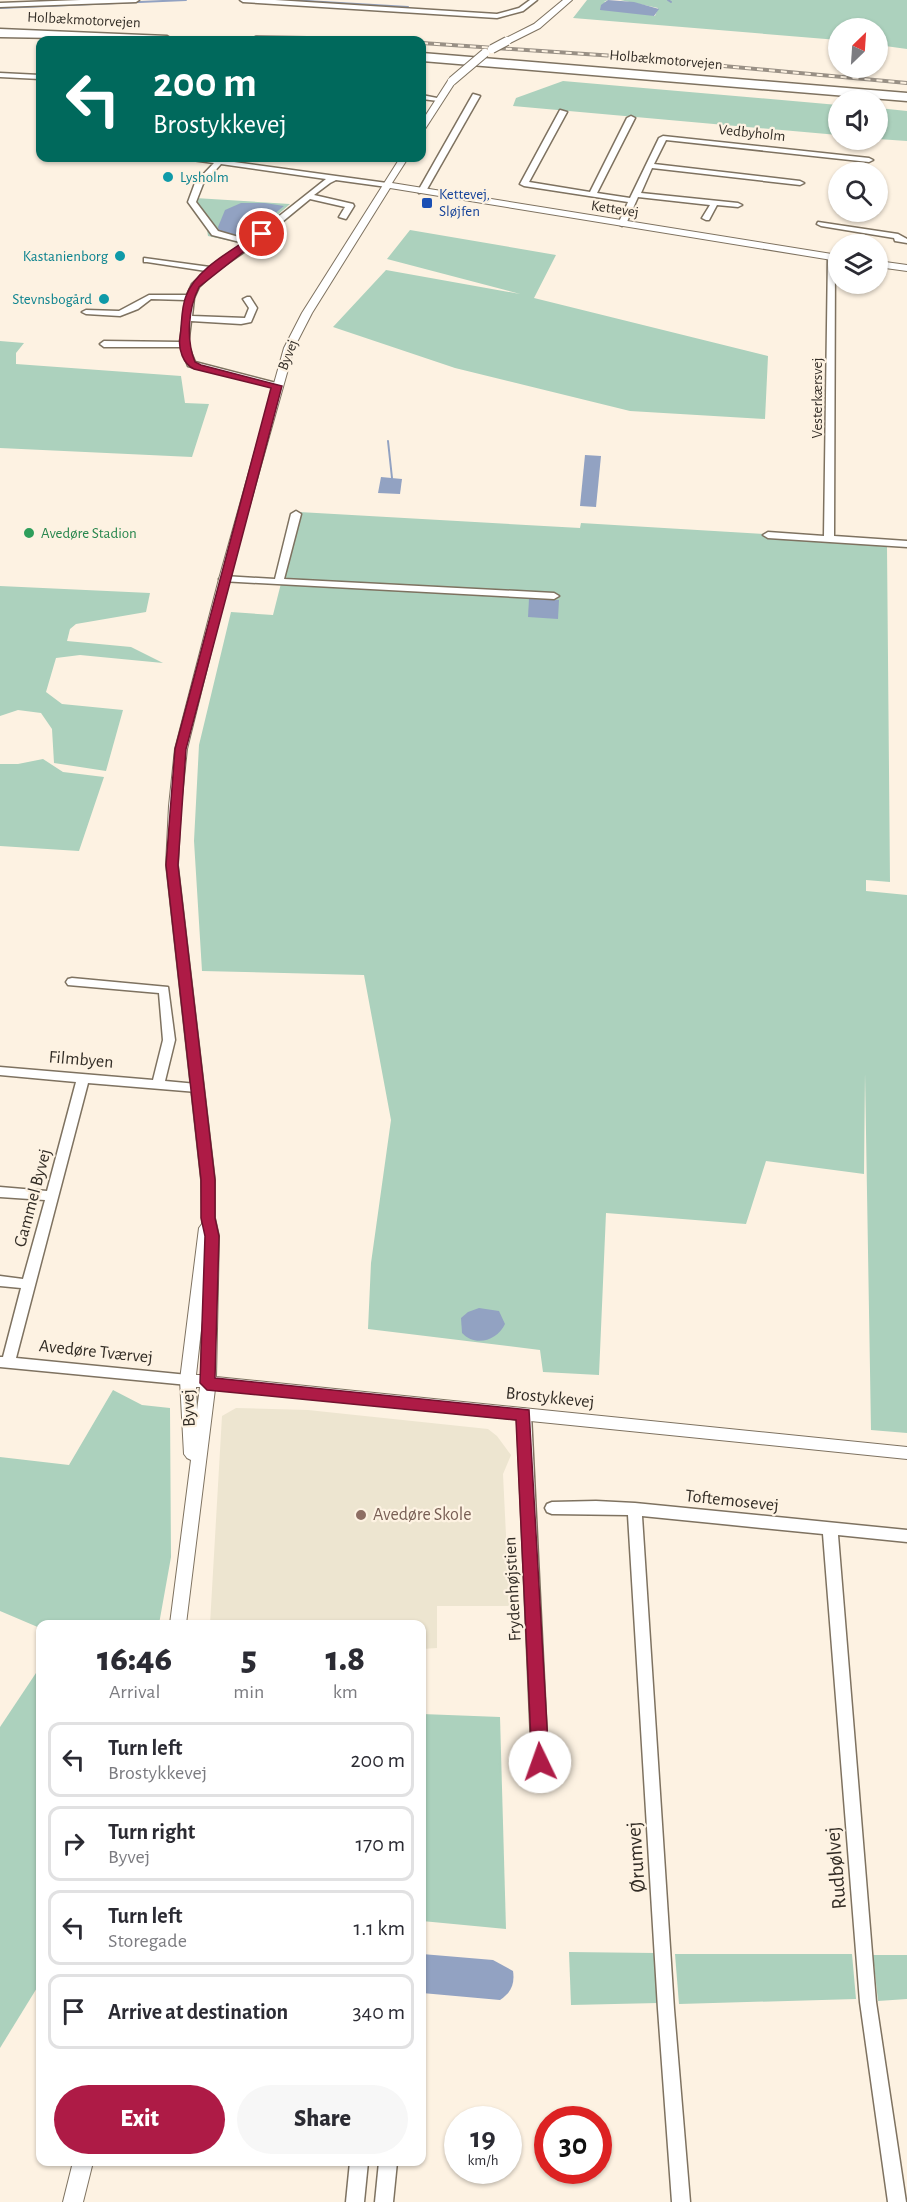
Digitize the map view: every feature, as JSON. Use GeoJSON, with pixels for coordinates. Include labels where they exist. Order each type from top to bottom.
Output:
{"type":"FeatureCollection","features":[{"type":"Feature","properties":{"kind":"highway","name":"Holbækmotorvejen"},"geometry":{"type":"LineString","coordinates":[[0,33],[71,36]]}},
{"type":"Feature","properties":{"kind":"highway","name":"Holbækmotorvejen"},"geometry":{"type":"LineString","coordinates":[[0,40],[36,42]]}},
{"type":"Feature","properties":{"kind":"highway","name":"Holbækmotorvejen"},"geometry":{"type":"LineString","coordinates":[[426,57],[907,97]]}},
{"type":"Feature","properties":{"kind":"highway","name":"Holbækmotorvejen"},"geometry":{"type":"LineString","coordinates":[[426,64],[828,98]]}},
{"type":"Feature","properties":{"kind":"highway"},"geometry":{"type":"LineString","coordinates":[[888,103],[907,105]]}},
{"type":"Feature","properties":{"kind":"street"},"geometry":{"type":"LineString","coordinates":[[0,5],[136,0]]}},
{"type":"Feature","properties":{"kind":"street"},"geometry":{"type":"LineString","coordinates":[[243,0],[497,15],[517,10],[534,0]]}},
{"type":"Feature","properties":{"kind":"street"},"geometry":{"type":"LineString","coordinates":[[426,120],[452,81],[488,51],[537,26],[568,0]]}},
{"type":"Feature","properties":{"kind":"street"},"geometry":{"type":"LineString","coordinates":[[0,75],[36,77]]}},
{"type":"Feature","properties":{"kind":"street"},"geometry":{"type":"LineString","coordinates":[[422,191],[476,96]]}},
{"type":"Feature","properties":{"kind":"street"},"geometry":{"type":"LineString","coordinates":[[426,98],[438,99]]}},
{"type":"Feature","properties":{"kind":"street"},"geometry":{"type":"LineString","coordinates":[[563,112],[524,184],[592,195],[738,205]]}},
{"type":"Feature","properties":{"kind":"street"},"geometry":{"type":"LineString","coordinates":[[592,195],[631,118]]}},
{"type":"Feature","properties":{"kind":"street","name":"Vedbyholm"},"geometry":{"type":"LineString","coordinates":[[622,224],[663,138],[869,160]]}},
{"type":"Feature","properties":{"kind":"street"},"geometry":{"type":"LineString","coordinates":[[251,243],[215,233],[192,202],[199,183],[219,162],[387,185]]}},
{"type":"Feature","properties":{"kind":"street","name":"Byvej"},"geometry":{"type":"LineString","coordinates":[[194,1492],[188,1380],[201,1250],[208,1218],[208,1180],[172,865],[181,749],[224,579],[289,348],[307,313],[401,162]]}},
{"type":"Feature","properties":{"kind":"street"},"geometry":{"type":"LineString","coordinates":[[650,166],[800,183]]}},
{"type":"Feature","properties":{"kind":"street"},"geometry":{"type":"LineString","coordinates":[[277,386],[191,364],[184,345],[190,297],[195,286],[212,270],[335,178]]}},
{"type":"Feature","properties":{"kind":"street","name":"Kettevej"},"geometry":{"type":"LineString","coordinates":[[387,185],[828,256]]}},
{"type":"Feature","properties":{"kind":"street"},"geometry":{"type":"LineString","coordinates":[[308,196],[350,206],[343,217]]}},
{"type":"Feature","properties":{"kind":"street"},"geometry":{"type":"LineString","coordinates":[[706,218],[715,203]]}},
{"type":"Feature","properties":{"kind":"street"},"geometry":{"type":"LineString","coordinates":[[821,224],[898,236],[898,239],[907,241]]}},
{"type":"Feature","properties":{"kind":"street"},"geometry":{"type":"LineString","coordinates":[[147,260],[212,270]]}},
{"type":"Feature","properties":{"kind":"street"},"geometry":{"type":"LineString","coordinates":[[888,265],[907,268]]}},
{"type":"Feature","properties":{"kind":"street","name":"Vesterkærsvej"},"geometry":{"type":"LineString","coordinates":[[830,539],[834,294]]}},
{"type":"Feature","properties":{"kind":"street"},"geometry":{"type":"LineString","coordinates":[[86,312],[120,314],[135,308],[149,297],[190,297]]}},
{"type":"Feature","properties":{"kind":"street"},"geometry":{"type":"LineString","coordinates":[[187,318],[241,322],[248,320],[253,308],[247,299]]}},
{"type":"Feature","properties":{"kind":"street"},"geometry":{"type":"LineString","coordinates":[[104,344],[184,345]]}},
{"type":"Feature","properties":{"kind":"street"},"geometry":{"type":"LineString","coordinates":[[279,582],[296,514]]}},
{"type":"Feature","properties":{"kind":"street"},"geometry":{"type":"LineString","coordinates":[[768,535],[907,544]]}},
{"type":"Feature","properties":{"kind":"street"},"geometry":{"type":"LineString","coordinates":[[224,579],[554,596]]}},
{"type":"Feature","properties":{"kind":"street"},"geometry":{"type":"LineString","coordinates":[[72,982],[164,990],[169,1040],[158,1085]]}},
{"type":"Feature","properties":{"kind":"street","name":"Filmbyen"},"geometry":{"type":"LineString","coordinates":[[0,1071],[197,1088]]}},
{"type":"Feature","properties":{"kind":"street","name":"Gammel Byvej"},"geometry":{"type":"LineString","coordinates":[[4,1362],[83,1078]]}},
{"type":"Feature","properties":{"kind":"street"},"geometry":{"type":"LineString","coordinates":[[0,1192],[52,1196]]}},
{"type":"Feature","properties":{"kind":"street","name":"Byvej"},"geometry":{"type":"LineString","coordinates":[[178,1620],[207,1383],[212,1236],[208,1218]]}},
{"type":"Feature","properties":{"kind":"street"},"geometry":{"type":"LineString","coordinates":[[0,1281],[20,1282]]}},
{"type":"Feature","properties":{"kind":"street","name":"Avedøre Tværvej"},"geometry":{"type":"LineString","coordinates":[[4,1362],[188,1380]]}},
{"type":"Feature","properties":{"kind":"street","name":"Brostykkevej"},"geometry":{"type":"LineString","coordinates":[[188,1380],[907,1453]]}},
{"type":"Feature","properties":{"kind":"street","name":"Frydenhøjstien"},"geometry":{"type":"LineString","coordinates":[[524,1414],[540,1762]]}},
{"type":"Feature","properties":{"kind":"street","name":"Toftemosevej"},"geometry":{"type":"LineString","coordinates":[[552,1508],[635,1509],[907,1536]]}},
{"type":"Feature","properties":{"kind":"street","name":"Ørumvej"},"geometry":{"type":"LineString","coordinates":[[635,1509],[666,2009],[681,2202]]}},
{"type":"Feature","properties":{"kind":"street","name":"Rudbølvej"},"geometry":{"type":"LineString","coordinates":[[830,1529],[868,2002],[897,2202]]}},
{"type":"Feature","properties":{"kind":"street"},"geometry":{"type":"LineString","coordinates":[[73,2202],[82,2166]]}},
{"type":"Feature","properties":{"kind":"street"},"geometry":{"type":"LineString","coordinates":[[355,2202],[359,2166]]}},
{"type":"Feature","properties":{"kind":"street"},"geometry":{"type":"LineString","coordinates":[[384,2202],[388,2166]]}},
{"type":"Feature","properties":{"kind":"shaded area","name":"Avedøre Skole"},"geometry":{"type":"Polygon","coordinates":[[[236,1408],[308,1410],[488,1429],[497,1436],[511,1455],[503,1474],[507,1556],[517,1558],[520,1606],[437,1606],[437,1648],[426,1649],[426,1620],[210,1620],[222,1416],[236,1408]]]}},
{"type":"Feature","properties":{"kind":"green space"},"geometry":{"type":"Polygon","coordinates":[[[587,0],[608,0],[604,2],[655,16],[658,8],[620,0],[907,0],[907,49],[888,46],[888,18],[828,18],[828,39],[573,18],[587,0]]]}},
{"type":"Feature","properties":{"kind":"green space"},"geometry":{"type":"Polygon","coordinates":[[[563,81],[828,104],[828,134],[513,106],[516,98],[563,81]]]}},
{"type":"Feature","properties":{"kind":"green space"},"geometry":{"type":"Polygon","coordinates":[[[888,109],[907,111],[907,141],[888,140],[888,109]]]}},
{"type":"Feature","properties":{"kind":"green space"},"geometry":{"type":"Polygon","coordinates":[[[195,198],[290,204],[244,244],[208,236],[207,230],[212,227],[195,198]]]}},
{"type":"Feature","properties":{"kind":"green space"},"geometry":{"type":"Polygon","coordinates":[[[410,230],[556,255],[534,298],[768,356],[765,419],[630,411],[455,368],[333,327],[386,270],[520,294],[387,259],[410,230]]]}},
{"type":"Feature","properties":{"kind":"green space"},"geometry":{"type":"Polygon","coordinates":[[[0,341],[24,343],[16,353],[16,364],[181,376],[185,403],[209,404],[192,457],[0,448],[0,341]]]}},
{"type":"Feature","properties":{"kind":"green space"},"geometry":{"type":"Polygon","coordinates":[[[299,512],[580,528],[581,523],[879,541],[879,546],[887,547],[890,882],[866,880],[866,891],[907,895],[907,1433],[871,1430],[865,1073],[864,1174],[766,1161],[746,1224],[606,1213],[599,1375],[543,1372],[540,1350],[368,1329],[371,1263],[391,1120],[364,975],[202,971],[194,841],[199,745],[231,612],[273,615],[299,512]]]}},
{"type":"Feature","properties":{"kind":"green space"},"geometry":{"type":"Polygon","coordinates":[[[0,586],[150,593],[146,612],[76,624],[70,629],[67,641],[131,647],[163,663],[80,655],[56,658],[46,692],[62,704],[123,710],[106,771],[54,763],[52,729],[41,713],[18,710],[0,716],[0,586]]]}},
{"type":"Feature","properties":{"kind":"green space"},"geometry":{"type":"Polygon","coordinates":[[[43,759],[63,772],[104,777],[79,851],[0,846],[0,764],[18,764],[43,759]]]}},
{"type":"Feature","properties":{"kind":"green space"},"geometry":{"type":"Polygon","coordinates":[[[113,1390],[142,1405],[170,1408],[171,1557],[160,1620],[36,1620],[36,1626],[0,1611],[0,1457],[69,1465],[113,1390]]]}},
{"type":"Feature","properties":{"kind":"green space"},"geometry":{"type":"Polygon","coordinates":[[[36,1673],[36,1990],[0,2048],[0,1727],[36,1673]]]}},
{"type":"Feature","properties":{"kind":"green space"},"geometry":{"type":"Polygon","coordinates":[[[426,1714],[500,1717],[506,1929],[426,1921],[426,1714]]]}},
{"type":"Feature","properties":{"kind":"green space"},"geometry":{"type":"Polygon","coordinates":[[[569,1952],[655,1953],[658,2003],[571,2005],[569,1952]]]}},
{"type":"Feature","properties":{"kind":"green space"},"geometry":{"type":"Polygon","coordinates":[[[675,1954],[852,1954],[856,1999],[679,2004],[675,1954]]]}},
{"type":"Feature","properties":{"kind":"green space"},"geometry":{"type":"Polygon","coordinates":[[[873,1955],[907,1955],[907,1999],[878,2001],[873,1955]]]}},
{"type":"Feature","properties":{"kind":"water"},"geometry":{"type":"Polygon","coordinates":[[[608,0],[634,2],[659,9],[654,16],[600,10],[601,5],[608,0]]]}},
{"type":"Feature","properties":{"kind":"water"},"geometry":{"type":"Polygon","coordinates":[[[241,203],[284,206],[246,237],[219,232],[218,227],[225,210],[241,203]]]}},
{"type":"Feature","properties":{"kind":"water"},"geometry":{"type":"Polygon","coordinates":[[[585,455],[601,456],[596,507],[580,506],[585,455]]]}},
{"type":"Feature","properties":{"kind":"water"},"geometry":{"type":"Polygon","coordinates":[[[381,477],[402,479],[400,494],[378,493],[381,477]]]}},
{"type":"Feature","properties":{"kind":"water"},"geometry":{"type":"Polygon","coordinates":[[[529,599],[559,600],[558,619],[528,617],[529,599]]]}},
{"type":"Feature","properties":{"kind":"water"},"geometry":{"type":"Polygon","coordinates":[[[479,1308],[499,1311],[505,1324],[497,1335],[479,1341],[462,1333],[461,1318],[468,1312],[479,1308]]]}},
{"type":"Feature","properties":{"kind":"water"},"geometry":{"type":"Polygon","coordinates":[[[426,1954],[493,1960],[513,1971],[511,1988],[500,2000],[426,1993],[426,1954]]]}},
{"type":"Feature","properties":{"kind":"waterway"},"geometry":{"type":"LineString","coordinates":[[0,8],[186,0]]}},
{"type":"Feature","properties":{"kind":"waterway"},"geometry":{"type":"LineString","coordinates":[[289,0],[408,7]]}},
{"type":"Feature","properties":{"kind":"waterway"},"geometry":{"type":"LineString","coordinates":[[388,441],[392,478]]}},
{"type":"Feature","properties":{"kind":"railway"},"geometry":{"type":"LineString","coordinates":[[426,43],[615,56],[907,83]]}},
{"type":"Feature","properties":{"kind":"place","name":"Lysholm"},"geometry":{"type":"Point","coordinates":[168,177]}},
{"type":"Feature","properties":{"kind":"place","name":"Kettevej, Sløjfen"},"geometry":{"type":"Point","coordinates":[427,203]}},
{"type":"Feature","properties":{"kind":"place","name":"Kastanienborg"},"geometry":{"type":"Point","coordinates":[120,256]}},
{"type":"Feature","properties":{"kind":"place","name":"Stevnsbogård"},"geometry":{"type":"Point","coordinates":[104,299]}},
{"type":"Feature","properties":{"kind":"place","name":"Avedøre Stadion"},"geometry":{"type":"Point","coordinates":[29,533]}},
{"type":"Feature","properties":{"kind":"place","name":"Avedøre Skole"},"geometry":{"type":"Point","coordinates":[361,1515]}},
{"type":"Feature","properties":{"kind":"route"},"geometry":{"type":"LineString","coordinates":[[262,234],[212,270],[195,286],[190,297],[184,345],[185,353],[191,364],[197,367],[277,386],[224,579],[181,749],[175,806],[172,865],[208,1180],[208,1218],[212,1236],[207,1383],[524,1414],[540,1762]]}}]}
